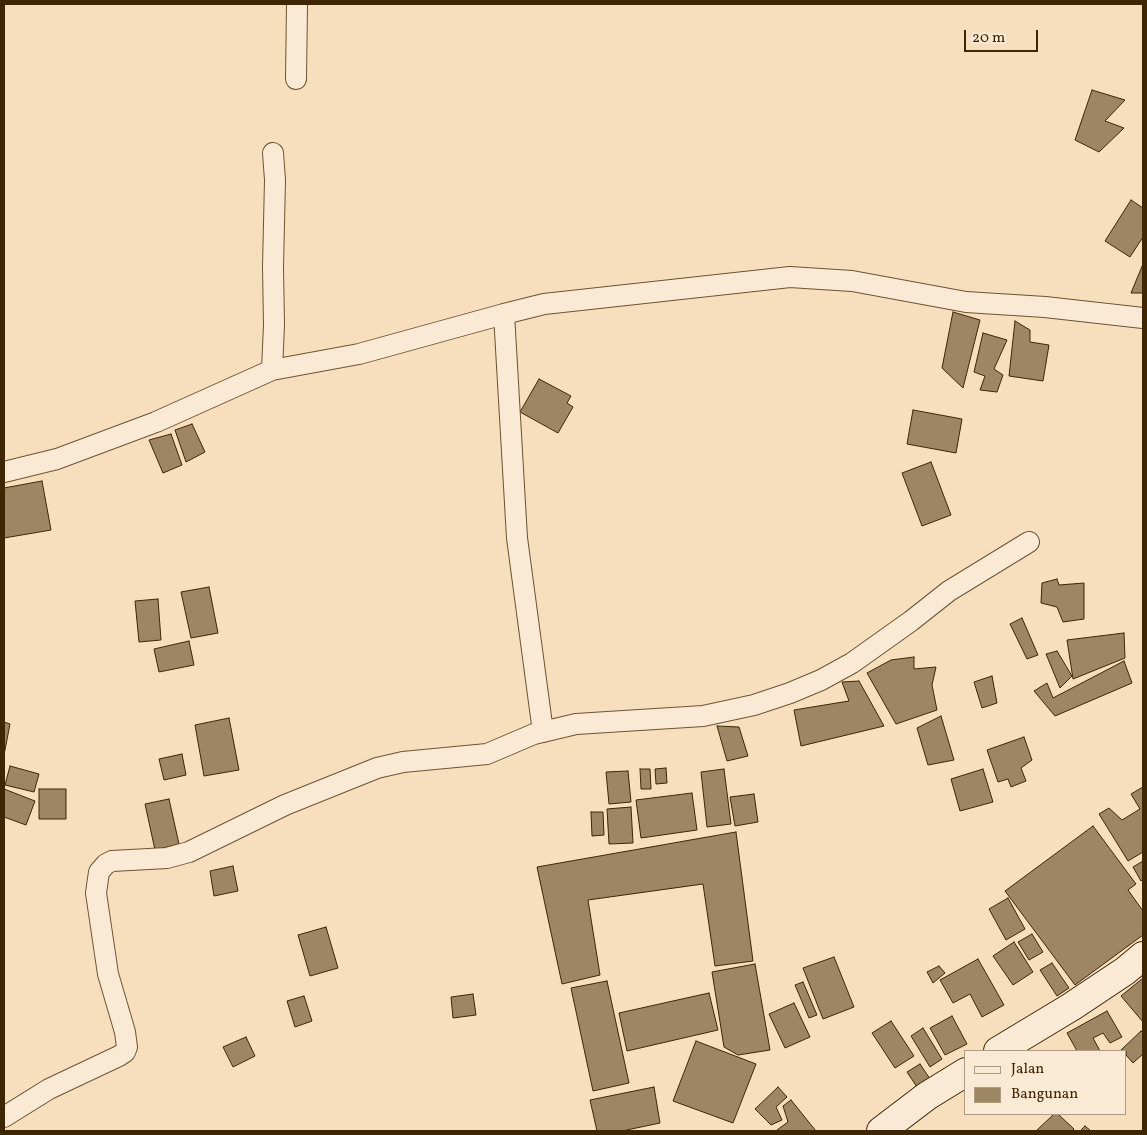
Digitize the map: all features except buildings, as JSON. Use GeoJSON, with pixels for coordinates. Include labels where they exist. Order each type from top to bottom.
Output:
{"type":"FeatureCollection","features":[{"type":"Feature","properties":{"kind":"main road"},"geometry":{"type":"LineString","coordinates":[[1000,1050],[1071,1007],[1125,971],[1143,956]]}},
{"type":"Feature","properties":{"kind":"main road"},"geometry":{"type":"LineString","coordinates":[[881,1131],[927,1096],[964,1073]]}},
{"type":"Feature","properties":{"kind":"street"},"geometry":{"type":"LineString","coordinates":[[296,79],[297,4]]}},
{"type":"Feature","properties":{"kind":"street"},"geometry":{"type":"LineString","coordinates":[[272,370],[275,180],[273,153]]}},
{"type":"Feature","properties":{"kind":"street"},"geometry":{"type":"LineString","coordinates":[[4,472],[57,459],[156,422],[272,370],[359,354],[544,304],[790,277],[852,281],[966,302],[1044,307],[1143,318]]}},
{"type":"Feature","properties":{"kind":"street"},"geometry":{"type":"LineString","coordinates":[[504,314],[517,538],[543,732]]}},
{"type":"Feature","properties":{"kind":"street"},"geometry":{"type":"LineString","coordinates":[[4,1117],[49,1089],[119,1056],[128,1047],[108,974],[96,893],[98,872],[106,864],[167,858],[189,852],[285,805],[377,768],[403,762],[487,754],[534,734],[576,724],[703,716],[754,706],[821,680],[852,663],[949,592],[1029,542]]}}]}
